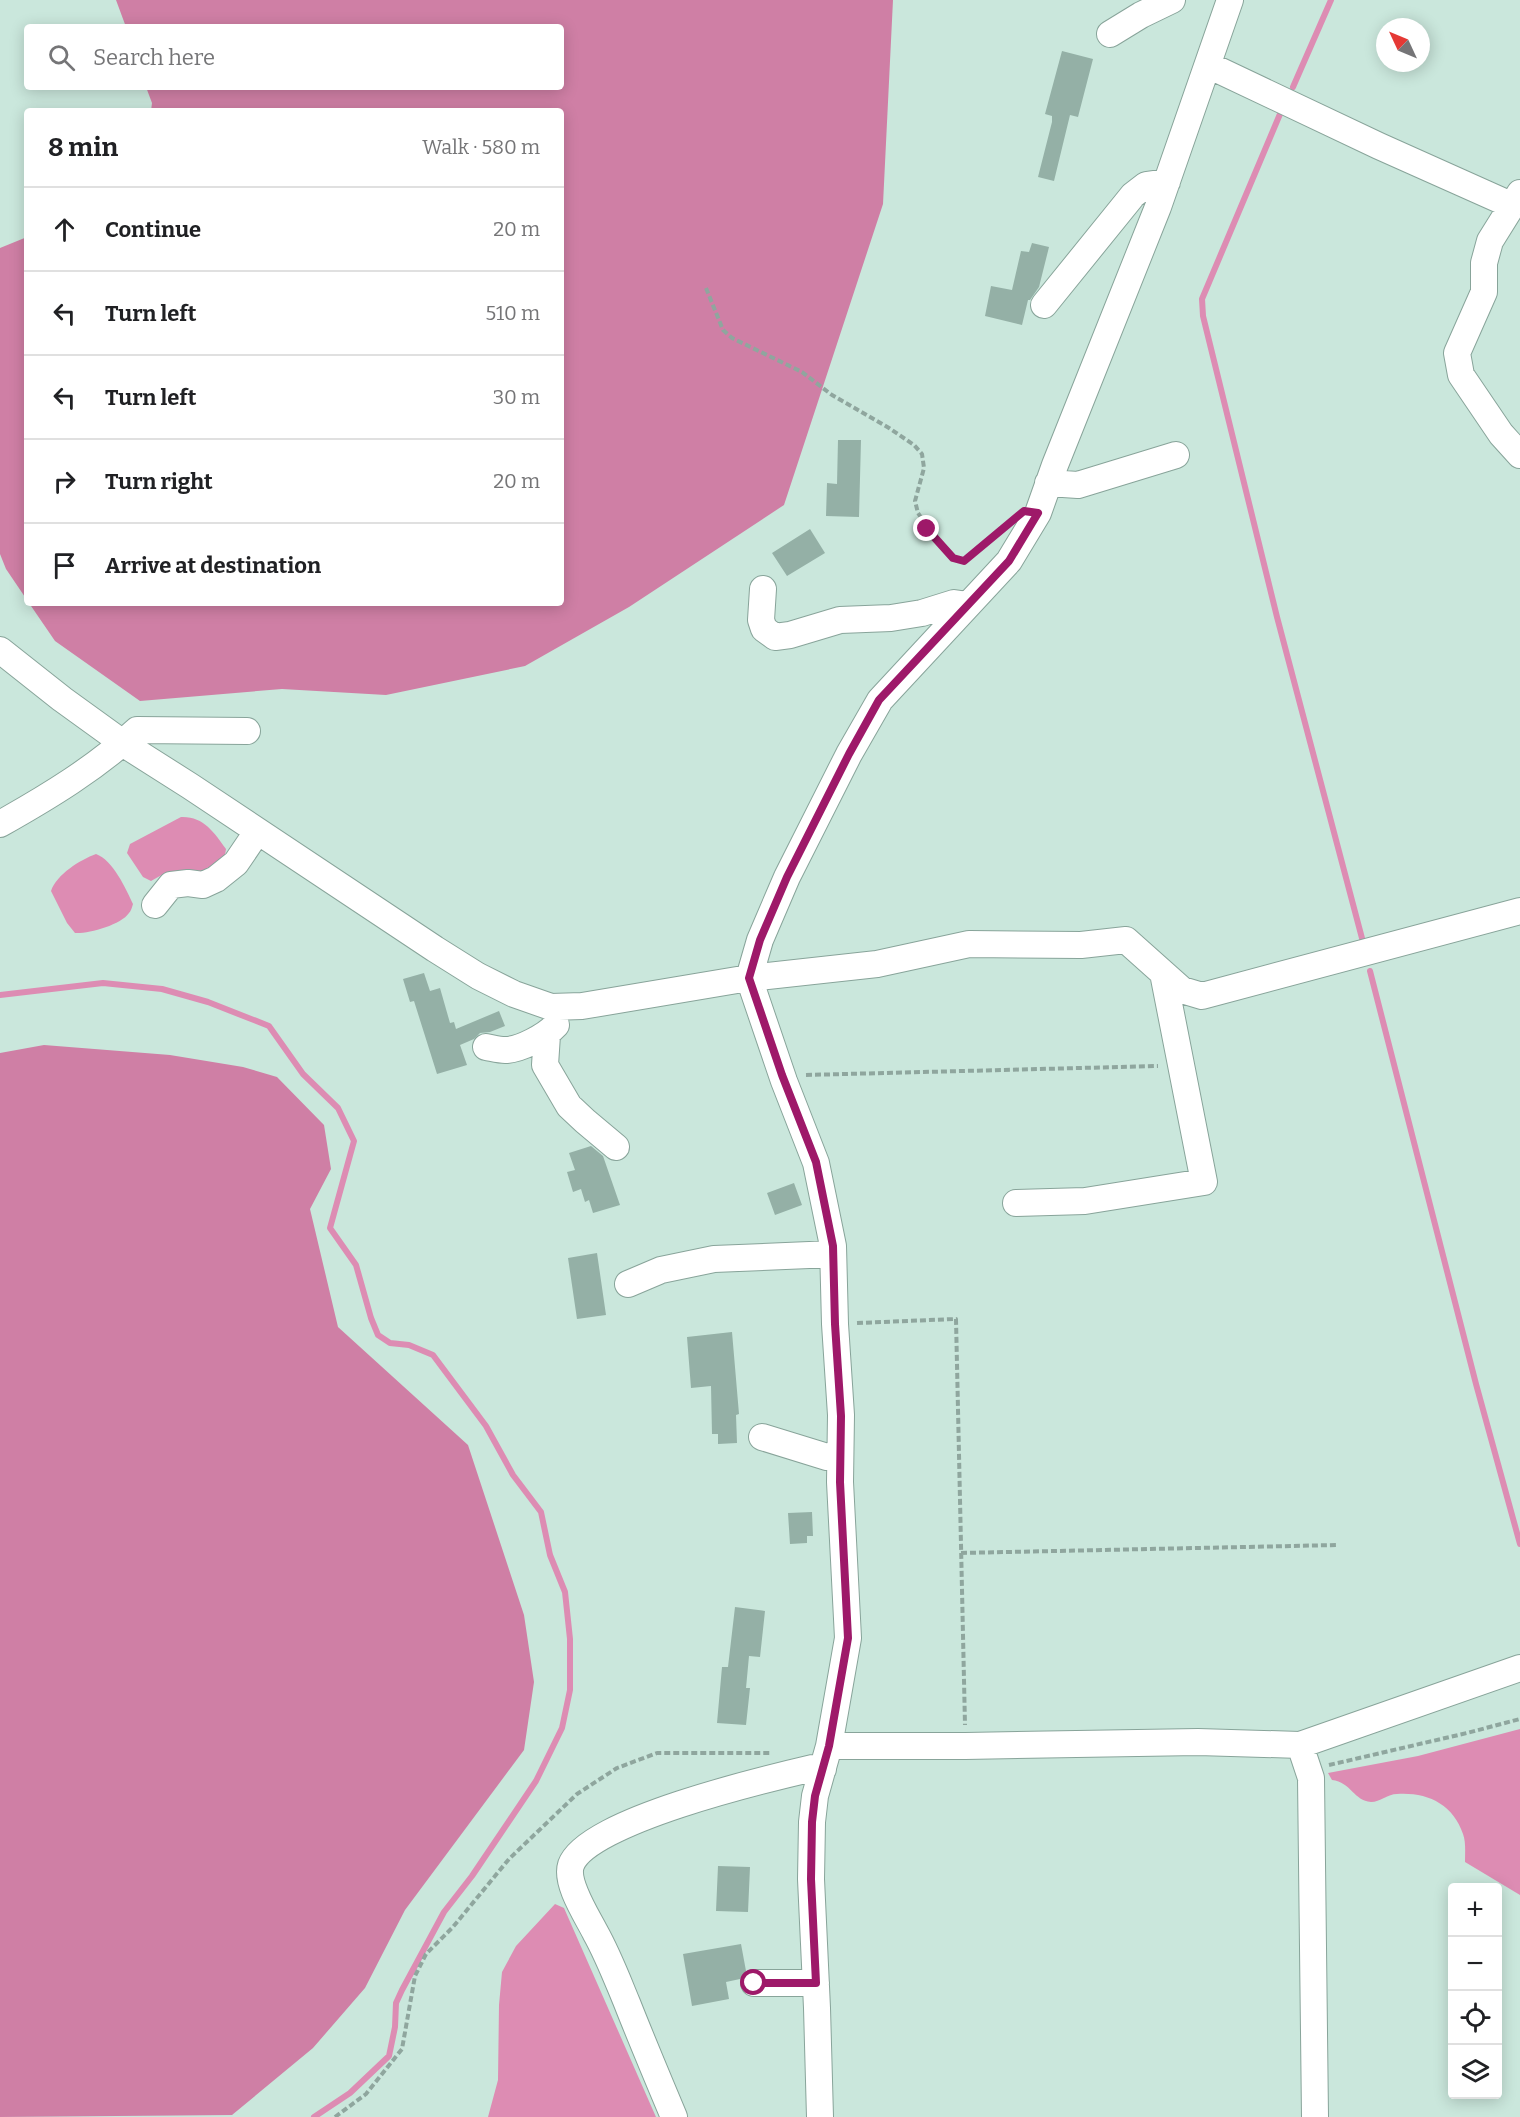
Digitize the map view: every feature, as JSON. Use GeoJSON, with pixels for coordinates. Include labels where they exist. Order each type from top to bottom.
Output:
{"type":"FeatureCollection","features":[{"type":"Feature","properties":{"kind":"street"},"geometry":{"type":"LineString","coordinates":[[1110,34],[1172,0]]}},
{"type":"Feature","properties":{"kind":"street"},"geometry":{"type":"LineString","coordinates":[[820,2117],[811,1879],[812,1822],[815,1796],[826,1758],[848,1638],[840,1482],[841,1416],[833,1254],[816,1162],[782,1075],[749,978],[760,940],[787,877],[879,700],[1009,561],[1038,513],[1167,182],[1230,0]]}},
{"type":"Feature","properties":{"kind":"street"},"geometry":{"type":"LineString","coordinates":[[1208,65],[1287,104],[1516,199],[1490,240],[1484,263],[1484,292],[1457,353],[1461,375],[1501,434],[1520,455]]}},
{"type":"Feature","properties":{"kind":"street"},"geometry":{"type":"LineString","coordinates":[[1044,305],[1132,195],[1146,185],[1167,182]]}},
{"type":"Feature","properties":{"kind":"street"},"geometry":{"type":"LineString","coordinates":[[1048,483],[1078,485],[1176,455]]}},
{"type":"Feature","properties":{"kind":"street"},"geometry":{"type":"LineString","coordinates":[[763,589],[761,620],[764,629],[775,637],[790,635],[840,620],[891,618],[922,614],[954,603],[968,605]]}},
{"type":"Feature","properties":{"kind":"street"},"geometry":{"type":"LineString","coordinates":[[0,650],[123,743],[478,976],[514,994],[551,1007],[582,1006],[749,978],[877,964],[969,944],[1081,945],[1126,940],[1182,990],[1202,996],[1520,910]]}},
{"type":"Feature","properties":{"kind":"street"},"geometry":{"type":"LineString","coordinates":[[0,824],[94,766],[137,730],[247,731]]}},
{"type":"Feature","properties":{"kind":"street"},"geometry":{"type":"LineString","coordinates":[[155,905],[171,885],[203,885],[216,879],[236,863],[258,832]]}},
{"type":"Feature","properties":{"kind":"street"},"geometry":{"type":"LineString","coordinates":[[1016,1203],[1085,1201],[1204,1182],[1163,973]]}},
{"type":"Feature","properties":{"kind":"street"},"geometry":{"type":"LineString","coordinates":[[486,1047],[505,1050],[518,1048],[547,1035],[556,1026],[560,1007]]}},
{"type":"Feature","properties":{"kind":"street"},"geometry":{"type":"LineString","coordinates":[[547,1035],[545,1065],[569,1106],[616,1147]]}},
{"type":"Feature","properties":{"kind":"street"},"geometry":{"type":"LineString","coordinates":[[628,1284],[661,1270],[714,1259],[833,1254]]}},
{"type":"Feature","properties":{"kind":"street"},"geometry":{"type":"LineString","coordinates":[[762,1437],[827,1457],[840,1457]]}},
{"type":"Feature","properties":{"kind":"street"},"geometry":{"type":"LineString","coordinates":[[674,2117],[602,1944],[577,1898],[570,1877],[571,1866],[577,1856],[602,1835],[635,1820],[751,1782],[813,1768],[826,1758],[965,1746],[1198,1742],[1300,1745],[1520,1668]]}},
{"type":"Feature","properties":{"kind":"street"},"geometry":{"type":"LineString","coordinates":[[1300,1745],[1311,1778],[1315,2117]]}},
{"type":"Feature","properties":{"kind":"street"},"geometry":{"type":"LineString","coordinates":[[754,1983],[816,1983]]}},
{"type":"Feature","properties":{"kind":"path"},"geometry":{"type":"LineString","coordinates":[[706,288],[723,330],[732,338],[802,372],[832,395],[889,428],[922,454],[924,468],[915,501],[918,513],[927,529],[953,558],[964,561],[1024,511],[1038,513]]}},
{"type":"Feature","properties":{"kind":"path"},"geometry":{"type":"LineString","coordinates":[[782,1075],[1180,1065]]}},
{"type":"Feature","properties":{"kind":"path"},"geometry":{"type":"LineString","coordinates":[[835,1324],[956,1319],[965,1746]]}},
{"type":"Feature","properties":{"kind":"path"},"geometry":{"type":"LineString","coordinates":[[961,1553],[1338,1545]]}},
{"type":"Feature","properties":{"kind":"path"},"geometry":{"type":"LineString","coordinates":[[1308,1770],[1520,1719]]}},
{"type":"Feature","properties":{"kind":"path"},"geometry":{"type":"LineString","coordinates":[[334,2117],[366,2094],[402,2049],[415,1976],[426,1954],[453,1927],[509,1859],[577,1794],[617,1768],[657,1753],[774,1753]]}},
{"type":"Feature","properties":{"kind":"shaded area"},"geometry":{"type":"Polygon","coordinates":[[[116,0],[893,0],[883,204],[784,505],[629,607],[525,666],[386,695],[282,689],[140,701],[55,641],[31,606],[564,606],[564,108],[151,108],[147,90],[564,90],[564,24],[125,24],[116,0]]]}},
{"type":"Feature","properties":{"kind":"shaded area"},"geometry":{"type":"Polygon","coordinates":[[[24,238],[24,596],[6,569],[0,554],[0,248],[24,238]]]}},
{"type":"Feature","properties":{"kind":"shaded area"},"geometry":{"type":"Polygon","coordinates":[[[181,817],[196,819],[207,826],[226,849],[225,855],[219,863],[196,874],[167,872],[151,881],[143,877],[127,853],[130,844],[181,817]]]}},
{"type":"Feature","properties":{"kind":"shaded area"},"geometry":{"type":"Polygon","coordinates":[[[96,854],[108,862],[123,883],[133,904],[125,917],[112,925],[75,933],[67,923],[51,891],[58,879],[70,868],[96,854]]]}},
{"type":"Feature","properties":{"kind":"shaded area"},"geometry":{"type":"Polygon","coordinates":[[[44,1045],[170,1055],[243,1067],[277,1077],[324,1125],[331,1169],[310,1209],[338,1327],[468,1445],[524,1615],[534,1682],[524,1750],[405,1910],[365,1988],[313,2048],[232,2115],[0,2117],[0,1053],[44,1045]]]}},
{"type":"Feature","properties":{"kind":"shaded area"},"geometry":{"type":"Polygon","coordinates":[[[1520,1729],[1520,1895],[1465,1862],[1465,1840],[1459,1824],[1453,1815],[1438,1802],[1419,1795],[1408,1794],[1394,1794],[1374,1802],[1365,1801],[1344,1784],[1332,1780],[1328,1773],[1418,1756],[1520,1729]]]}},
{"type":"Feature","properties":{"kind":"shaded area"},"geometry":{"type":"Polygon","coordinates":[[[555,1904],[564,1908],[656,2117],[488,2117],[498,2080],[502,1972],[516,1946],[555,1904]]]}},
{"type":"Feature","properties":{"kind":"building"},"geometry":{"type":"Polygon","coordinates":[[[1062,51],[1093,59],[1078,117],[1070,115],[1054,181],[1038,177],[1052,122],[1052,116],[1045,114],[1062,51]]]}},
{"type":"Feature","properties":{"kind":"building"},"geometry":{"type":"Polygon","coordinates":[[[1032,243],[1049,247],[1039,287],[1028,300],[1022,325],[985,316],[991,286],[1012,290],[1021,251],[1029,252],[1032,243]]]}},
{"type":"Feature","properties":{"kind":"building"},"geometry":{"type":"Polygon","coordinates":[[[838,440],[861,440],[859,517],[826,516],[827,483],[837,484],[838,440]]]}},
{"type":"Feature","properties":{"kind":"building"},"geometry":{"type":"Polygon","coordinates":[[[810,529],[825,553],[787,576],[772,553],[810,529]]]}},
{"type":"Feature","properties":{"kind":"building"},"geometry":{"type":"Polygon","coordinates":[[[424,973],[430,991],[440,988],[450,1023],[454,1022],[456,1029],[499,1011],[505,1026],[480,1033],[474,1039],[460,1045],[467,1065],[437,1074],[414,1001],[410,1002],[403,979],[424,973]]]}},
{"type":"Feature","properties":{"kind":"building"},"geometry":{"type":"Polygon","coordinates":[[[591,1146],[603,1156],[620,1205],[593,1213],[589,1200],[585,1202],[581,1189],[573,1192],[567,1172],[575,1170],[569,1153],[591,1146]]]}},
{"type":"Feature","properties":{"kind":"building"},"geometry":{"type":"Polygon","coordinates":[[[794,1183],[802,1205],[775,1215],[767,1193],[794,1183]]]}},
{"type":"Feature","properties":{"kind":"building"},"geometry":{"type":"Polygon","coordinates":[[[597,1253],[606,1315],[577,1319],[568,1258],[597,1253]]]}},
{"type":"Feature","properties":{"kind":"building"},"geometry":{"type":"Polygon","coordinates":[[[732,1332],[739,1414],[736,1415],[737,1443],[718,1444],[718,1434],[712,1434],[711,1386],[691,1388],[687,1337],[732,1332]]]}},
{"type":"Feature","properties":{"kind":"building"},"geometry":{"type":"Polygon","coordinates":[[[812,1512],[813,1536],[807,1536],[807,1543],[790,1544],[788,1513],[812,1512]]]}},
{"type":"Feature","properties":{"kind":"building"},"geometry":{"type":"Polygon","coordinates":[[[735,1607],[765,1611],[760,1657],[749,1656],[746,1688],[750,1688],[746,1725],[717,1723],[722,1667],[728,1667],[735,1607]]]}},
{"type":"Feature","properties":{"kind":"building"},"geometry":{"type":"Polygon","coordinates":[[[718,1866],[750,1867],[748,1912],[716,1911],[718,1866]]]}},
{"type":"Feature","properties":{"kind":"building"},"geometry":{"type":"Polygon","coordinates":[[[741,1944],[746,1971],[740,1979],[726,1982],[729,1999],[692,2006],[683,1954],[741,1944]]]}},
{"type":"Feature","properties":{"kind":"waterway"},"geometry":{"type":"LineString","coordinates":[[1293,87],[1331,0]]}},
{"type":"Feature","properties":{"kind":"waterway"},"geometry":{"type":"LineString","coordinates":[[1280,114],[1202,299],[1203,316],[1277,617],[1363,942]]}},
{"type":"Feature","properties":{"kind":"waterway"},"geometry":{"type":"LineString","coordinates":[[1370,971],[1476,1384],[1520,1544]]}},
{"type":"Feature","properties":{"kind":"waterway"},"geometry":{"type":"LineString","coordinates":[[0,995],[103,983],[162,989],[208,1002],[269,1026],[303,1074],[338,1108],[354,1141],[330,1228],[356,1265],[378,1335],[390,1343],[409,1345],[433,1355],[486,1426],[513,1475],[541,1512],[550,1555],[565,1592],[570,1639],[570,1690],[562,1728],[536,1781],[472,1876],[444,1912],[402,1990],[396,2003],[395,2027],[389,2056],[350,2093],[314,2117]]}},
{"type":"Feature","properties":{"kind":"route"},"geometry":{"type":"LineString","coordinates":[[754,1983],[816,1983],[811,1879],[812,1822],[815,1796],[829,1746],[848,1638],[840,1482],[841,1416],[833,1246],[816,1162],[782,1075],[749,978],[760,940],[787,877],[879,700],[1009,561],[1038,513],[1024,511],[964,561],[953,558],[927,529]]}}]}
